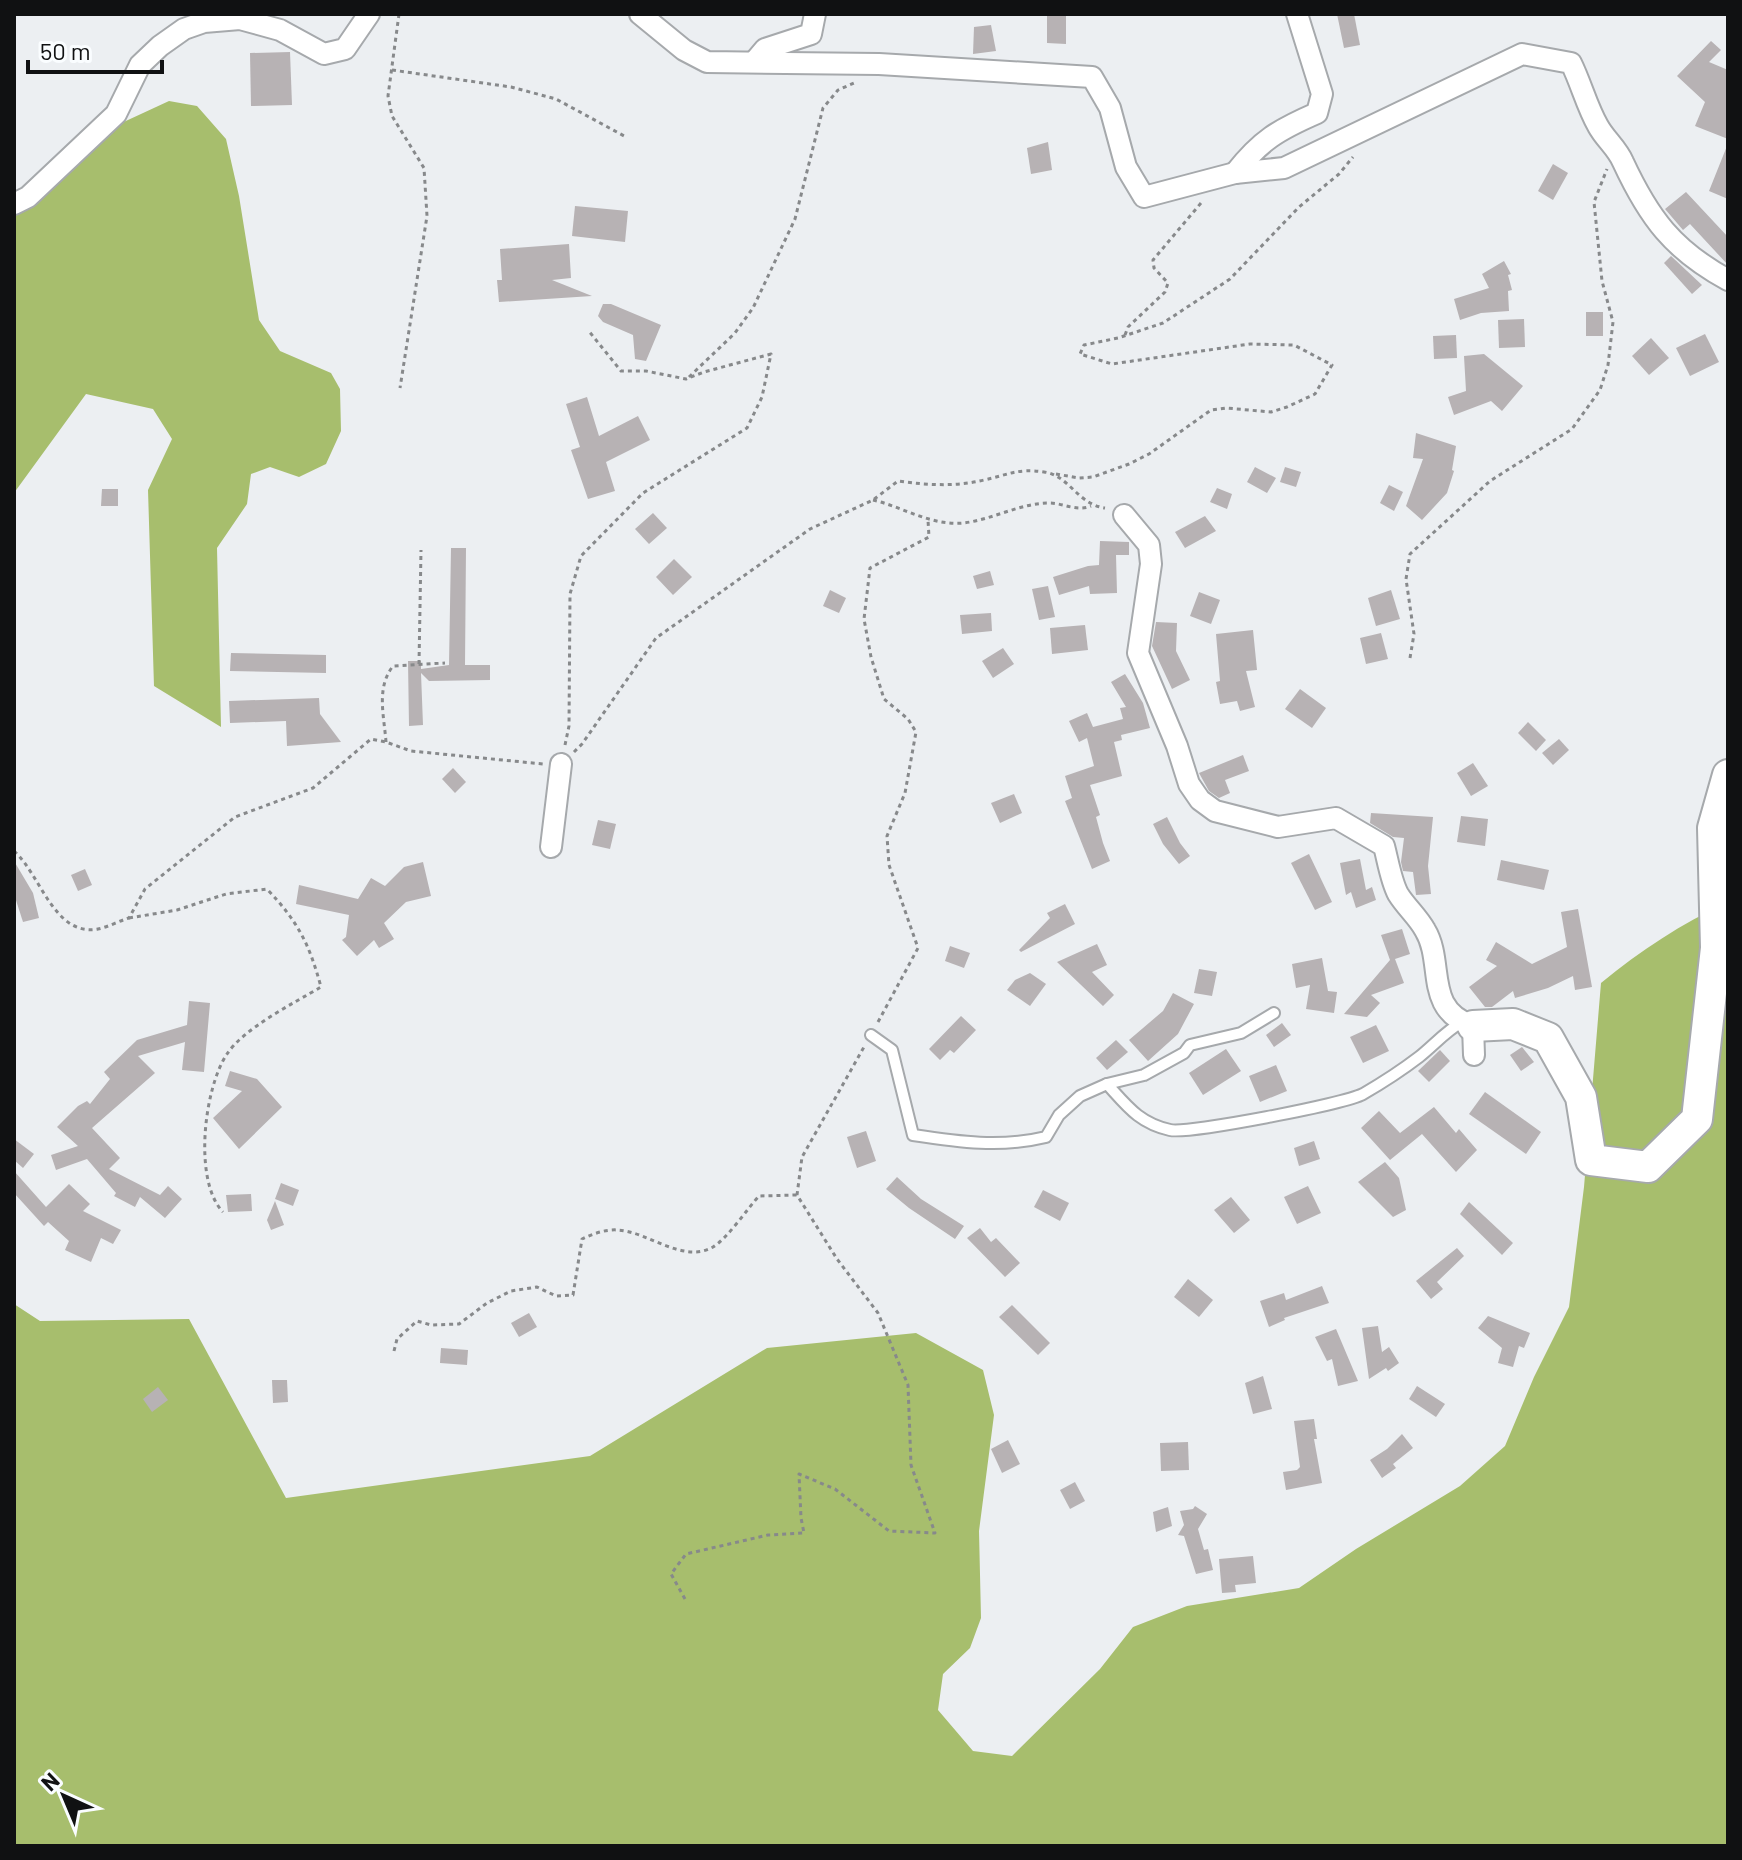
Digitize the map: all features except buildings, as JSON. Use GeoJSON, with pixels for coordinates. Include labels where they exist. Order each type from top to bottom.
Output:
{"type":"FeatureCollection","features":[{"type":"Feature","properties":{"kind":"street"},"geometry":{"type":"LineString","coordinates":[[14,204],[28,197],[116,114],[140,65],[184,29],[204,22],[240,19],[280,30],[324,54],[345,49],[369,14]]}},
{"type":"Feature","properties":{"kind":"street"},"geometry":{"type":"LineString","coordinates":[[640,14],[684,50],[707,62],[879,64],[1092,77],[1110,108],[1126,167],[1144,197],[1230,175],[1284,168],[1522,54],[1571,63],[1583,85],[1597,125],[1623,160],[1628,177],[1669,239],[1707,269],[1728,280]]}},
{"type":"Feature","properties":{"kind":"street"},"geometry":{"type":"LineString","coordinates":[[754,62],[765,49],[811,34],[815,14]]}},
{"type":"Feature","properties":{"kind":"street"},"geometry":{"type":"LineString","coordinates":[[1230,175],[1255,148],[1285,127],[1317,113],[1322,94],[1297,14]]}},
{"type":"Feature","properties":{"kind":"street"},"geometry":{"type":"LineString","coordinates":[[1124,515],[1149,545],[1151,564],[1138,653],[1177,746],[1189,784],[1200,800],[1215,811],[1278,827],[1336,818],[1384,846],[1397,893],[1426,931],[1433,949],[1434,973],[1444,1004],[1470,1034],[1513,1024],[1548,1038],[1581,1097],[1591,1160],[1648,1167],[1670,1149],[1697,1119],[1716,948],[1713,828],[1728,775]]}},
{"type":"Feature","properties":{"kind":"street"},"geometry":{"type":"LineString","coordinates":[[551,847],[561,764]]}},
{"type":"Feature","properties":{"kind":"lane"},"geometry":{"type":"LineString","coordinates":[[871,1035],[892,1050],[913,1135],[970,1144],[1019,1144],[1046,1137],[1059,1115],[1080,1096],[1107,1084],[1144,1075],[1184,1053],[1190,1045],[1241,1033],[1274,1013]]}},
{"type":"Feature","properties":{"kind":"lane"},"geometry":{"type":"LineString","coordinates":[[1107,1084],[1136,1117],[1171,1131],[1198,1130],[1360,1096],[1419,1057],[1451,1028],[1470,1034]]}},
{"type":"Feature","properties":{"kind":"path"},"geometry":{"type":"LineString","coordinates":[[399,14],[388,96],[392,116],[424,168],[427,216],[400,388]]}},
{"type":"Feature","properties":{"kind":"path"},"geometry":{"type":"LineString","coordinates":[[686,379],[735,333],[753,308],[795,219],[823,108],[838,90],[869,76],[879,64]]}},
{"type":"Feature","properties":{"kind":"path"},"geometry":{"type":"LineString","coordinates":[[392,70],[511,87],[556,99],[626,137]]}},
{"type":"Feature","properties":{"kind":"path"},"geometry":{"type":"LineString","coordinates":[[129,918],[145,889],[235,817],[313,788],[371,739],[411,751],[561,764],[582,744],[656,638],[810,529],[873,500],[898,481],[948,486],[985,480],[1021,469],[1093,477],[1149,454],[1211,410],[1226,408],[1271,412],[1315,394],[1332,365],[1294,345],[1250,344],[1112,364],[1080,354],[1084,345],[1163,323],[1230,279],[1299,207],[1339,174],[1356,154],[1363,131]]}},
{"type":"Feature","properties":{"kind":"path"},"geometry":{"type":"LineString","coordinates":[[1410,658],[1414,634],[1406,579],[1410,554],[1490,481],[1572,429],[1600,390],[1608,365],[1613,322],[1602,281],[1594,202],[1608,166],[1623,160]]}},
{"type":"Feature","properties":{"kind":"path"},"geometry":{"type":"LineString","coordinates":[[1125,335],[1128,327],[1165,292],[1168,283],[1154,268],[1153,260],[1230,175]]}},
{"type":"Feature","properties":{"kind":"path"},"geometry":{"type":"LineString","coordinates":[[561,764],[569,726],[570,594],[581,556],[643,493],[747,428],[762,397],[771,354],[686,379],[646,371],[621,371],[588,330]]}},
{"type":"Feature","properties":{"kind":"path"},"geometry":{"type":"LineString","coordinates":[[1055,474],[1091,506],[1124,515]]}},
{"type":"Feature","properties":{"kind":"path"},"geometry":{"type":"LineString","coordinates":[[873,500],[899,506],[928,520],[960,523],[1050,503],[1082,510],[1091,506]]}},
{"type":"Feature","properties":{"kind":"path"},"geometry":{"type":"LineString","coordinates":[[685,1599],[671,1574],[686,1554],[768,1535],[804,1533],[799,1474],[835,1489],[889,1531],[935,1533],[911,1465],[908,1385],[878,1313],[837,1259],[797,1195],[802,1157],[918,948],[889,865],[887,836],[905,793],[916,732],[908,719],[884,699],[871,657],[864,619],[870,568],[929,537],[928,520]]}},
{"type":"Feature","properties":{"kind":"path"},"geometry":{"type":"LineString","coordinates":[[419,664],[421,550]]}},
{"type":"Feature","properties":{"kind":"path"},"geometry":{"type":"LineString","coordinates":[[386,742],[381,693],[384,677],[393,666],[445,663]]}},
{"type":"Feature","properties":{"kind":"path"},"geometry":{"type":"LineString","coordinates":[[14,851],[24,859],[60,916],[75,926],[97,930],[129,918],[177,910],[226,894],[267,889],[292,916],[312,954],[321,987],[269,1018],[242,1039],[227,1054],[212,1088],[205,1139],[207,1180],[215,1204],[223,1212]]}},
{"type":"Feature","properties":{"kind":"path"},"geometry":{"type":"LineString","coordinates":[[394,1351],[397,1339],[417,1321],[431,1325],[459,1324],[487,1303],[511,1291],[537,1287],[556,1296],[573,1295],[582,1239],[591,1234],[616,1230],[699,1253],[716,1246],[759,1196],[797,1195]]}},
{"type":"Feature","properties":{"kind":"green space"},"geometry":{"type":"Polygon","coordinates":[[[169,101],[197,106],[226,139],[239,196],[259,320],[280,351],[331,373],[340,389],[341,431],[326,464],[299,477],[270,467],[251,474],[247,504],[217,548],[221,727],[154,686],[148,490],[172,439],[153,409],[86,394],[14,493],[14,203],[115,126],[169,101]]]}},
{"type":"Feature","properties":{"kind":"green space"},"geometry":{"type":"Polygon","coordinates":[[[1728,902],[1728,1846],[14,1846],[14,1304],[40,1321],[189,1319],[286,1498],[590,1456],[767,1348],[916,1333],[983,1370],[994,1415],[979,1531],[981,1618],[970,1648],[943,1674],[938,1710],[973,1751],[1012,1756],[1100,1669],[1133,1627],[1187,1606],[1299,1588],[1356,1549],[1460,1486],[1505,1446],[1534,1377],[1569,1307],[1584,1187],[1601,983],[1662,938],[1728,902]]]}}]}
